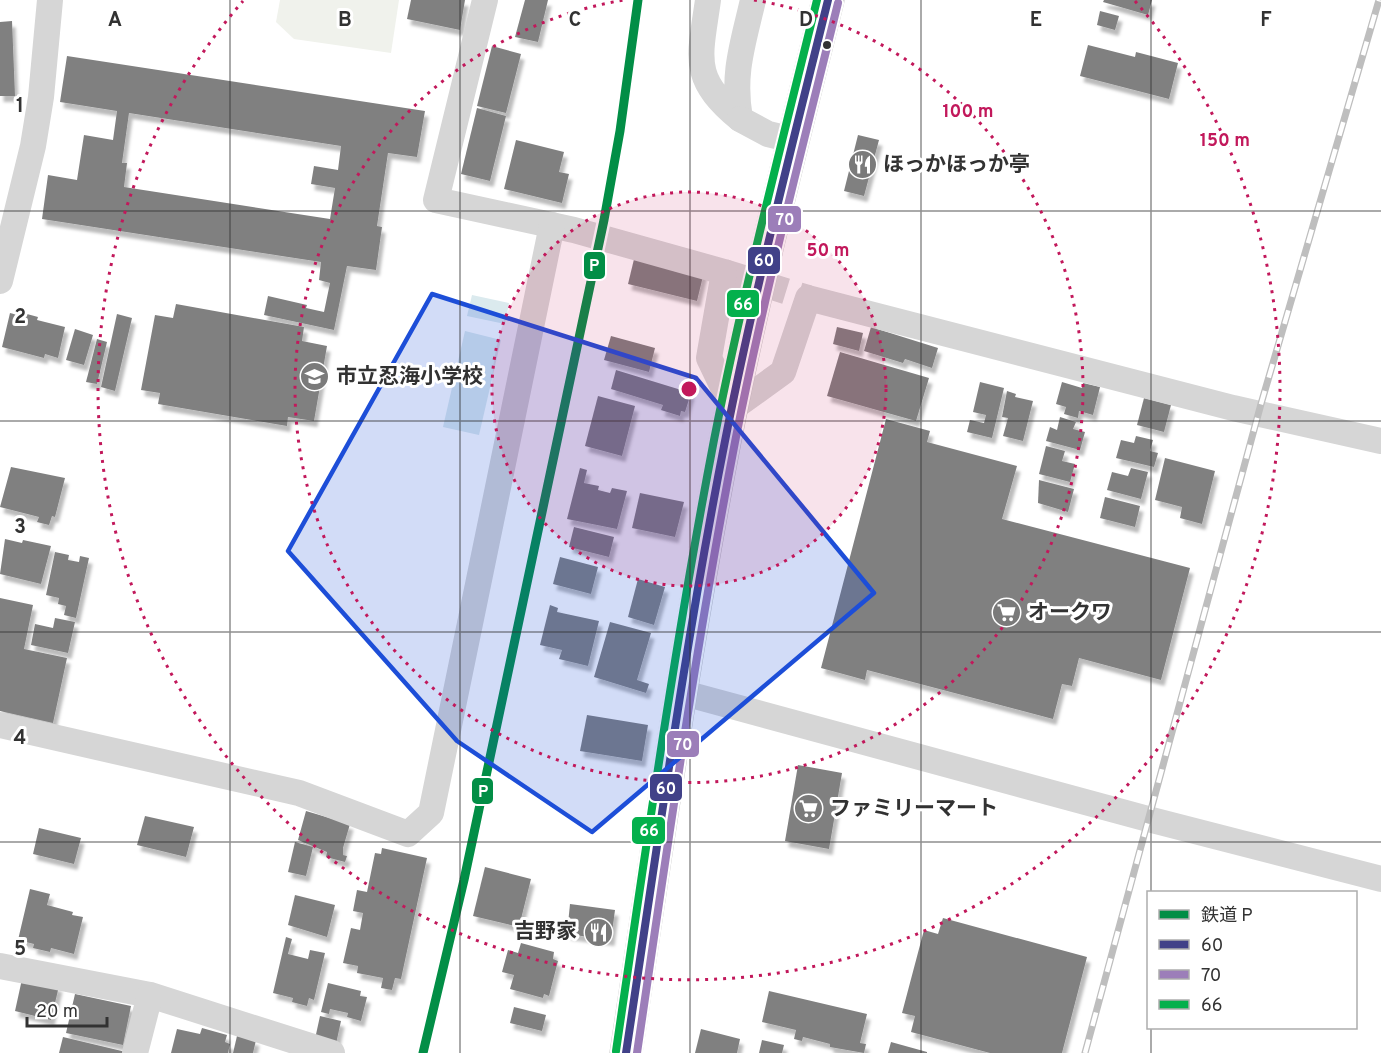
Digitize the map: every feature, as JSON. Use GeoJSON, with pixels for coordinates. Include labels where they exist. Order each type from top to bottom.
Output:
{"type":"FeatureCollection","features":[{"type":"Feature","properties":{"kind":"highway"},"geometry":{"type":"LineString","coordinates":[[626,1053],[680,692],[733,408],[793,140],[828,0]]}},
{"type":"Feature","properties":{"kind":"street"},"geometry":{"type":"LineString","coordinates":[[0,281],[33,146],[41,97],[50,0]]}},
{"type":"Feature","properties":{"kind":"street"},"geometry":{"type":"LineString","coordinates":[[485,0],[436,200],[552,225],[724,272],[710,358],[733,408],[783,372],[808,298],[1233,408],[1381,441]]}},
{"type":"Feature","properties":{"kind":"street"},"geometry":{"type":"LineString","coordinates":[[708,0],[700,60],[706,84],[720,102],[740,119],[768,134],[793,140]]}},
{"type":"Feature","properties":{"kind":"street"},"geometry":{"type":"LineString","coordinates":[[740,119],[735,92],[736,73],[753,0]]}},
{"type":"Feature","properties":{"kind":"street"},"geometry":{"type":"LineString","coordinates":[[0,725],[299,793],[408,834],[431,813],[552,225]]}},
{"type":"Feature","properties":{"kind":"street"},"geometry":{"type":"LineString","coordinates":[[680,692],[1148,819],[1381,879]]}},
{"type":"Feature","properties":{"kind":"street"},"geometry":{"type":"LineString","coordinates":[[0,966],[150,995],[332,1053]]}},
{"type":"Feature","properties":{"kind":"street"},"geometry":{"type":"LineString","coordinates":[[135,1053],[150,995]]}},
{"type":"Feature","properties":{"kind":"highlighted area"},"geometry":{"type":"Polygon","coordinates":[[[432,294],[696,378],[874,593],[592,832],[457,741],[288,551],[432,294]]]}},
{"type":"Feature","properties":{"kind":"shaded area"},"geometry":{"type":"Polygon","coordinates":[[[280,0],[399,0],[391,53],[294,39],[276,22],[280,0]]]}},
{"type":"Feature","properties":{"kind":"shaded area"},"geometry":{"type":"Polygon","coordinates":[[[472,295],[509,303],[505,324],[467,316],[472,295]]]}},
{"type":"Feature","properties":{"kind":"shaded area"},"geometry":{"type":"Polygon","coordinates":[[[465,331],[501,340],[479,435],[443,427],[465,331]]]}},
{"type":"Feature","properties":{"kind":"building"},"geometry":{"type":"Polygon","coordinates":[[[411,0],[465,0],[460,30],[407,19],[411,0]]]}},
{"type":"Feature","properties":{"kind":"building"},"geometry":{"type":"Polygon","coordinates":[[[525,0],[548,0],[538,42],[515,37],[525,0]]]}},
{"type":"Feature","properties":{"kind":"building"},"geometry":{"type":"Polygon","coordinates":[[[1104,0],[1152,0],[1148,15],[1103,2],[1104,0]]]}},
{"type":"Feature","properties":{"kind":"building"},"geometry":{"type":"Polygon","coordinates":[[[1100,11],[1119,16],[1115,30],[1097,25],[1100,11]]]}},
{"type":"Feature","properties":{"kind":"building"},"geometry":{"type":"Polygon","coordinates":[[[12,21],[15,96],[0,96],[0,22],[12,21]]]}},
{"type":"Feature","properties":{"kind":"building"},"geometry":{"type":"Polygon","coordinates":[[[1088,45],[1135,57],[1136,52],[1178,63],[1169,99],[1080,76],[1088,45]]]}},
{"type":"Feature","properties":{"kind":"building"},"geometry":{"type":"Polygon","coordinates":[[[492,46],[521,54],[506,113],[477,106],[492,46]]]}},
{"type":"Feature","properties":{"kind":"building"},"geometry":{"type":"Polygon","coordinates":[[[67,56],[425,111],[417,157],[388,153],[377,226],[382,227],[376,270],[347,266],[334,330],[264,315],[268,296],[307,305],[306,308],[324,312],[330,283],[319,280],[321,262],[42,219],[48,175],[77,180],[84,135],[113,140],[117,111],[60,102],[67,56]],[[129,113],[122,163],[127,163],[124,187],[330,219],[335,188],[311,184],[314,166],[338,170],[341,146],[129,113]]]}},
{"type":"Feature","properties":{"kind":"building"},"geometry":{"type":"Polygon","coordinates":[[[477,108],[506,116],[490,181],[461,174],[477,108]]]}},
{"type":"Feature","properties":{"kind":"building"},"geometry":{"type":"Polygon","coordinates":[[[858,135],[879,140],[864,196],[844,191],[858,135]]]}},
{"type":"Feature","properties":{"kind":"building"},"geometry":{"type":"Polygon","coordinates":[[[516,140],[564,152],[559,172],[569,174],[562,203],[504,189],[516,140]]]}},
{"type":"Feature","properties":{"kind":"building"},"geometry":{"type":"Polygon","coordinates":[[[635,255],[704,272],[697,301],[628,284],[635,255]]]}},
{"type":"Feature","properties":{"kind":"building"},"geometry":{"type":"Polygon","coordinates":[[[176,304],[304,327],[302,341],[327,346],[314,421],[288,417],[287,426],[158,404],[160,393],[141,390],[155,315],[173,318],[176,304]]]}},
{"type":"Feature","properties":{"kind":"building"},"geometry":{"type":"Polygon","coordinates":[[[10,313],[26,317],[27,314],[38,317],[37,320],[65,327],[58,358],[45,354],[44,358],[2,347],[10,313]]]}},
{"type":"Feature","properties":{"kind":"building"},"geometry":{"type":"Polygon","coordinates":[[[117,314],[132,318],[115,391],[101,387],[117,314]]]}},
{"type":"Feature","properties":{"kind":"building"},"geometry":{"type":"Polygon","coordinates":[[[837,327],[863,333],[859,351],[833,344],[837,327]]]}},
{"type":"Feature","properties":{"kind":"building"},"geometry":{"type":"Polygon","coordinates":[[[871,327],[938,348],[932,368],[905,359],[903,363],[864,351],[871,327]]]}},
{"type":"Feature","properties":{"kind":"building"},"geometry":{"type":"Polygon","coordinates":[[[75,329],[93,335],[84,365],[66,360],[75,329]]]}},
{"type":"Feature","properties":{"kind":"building"},"geometry":{"type":"Polygon","coordinates":[[[611,336],[655,348],[649,372],[604,360],[611,336]]]}},
{"type":"Feature","properties":{"kind":"building"},"geometry":{"type":"Polygon","coordinates":[[[97,339],[107,342],[97,384],[86,382],[97,339]]]}},
{"type":"Feature","properties":{"kind":"building"},"geometry":{"type":"Polygon","coordinates":[[[840,352],[929,378],[916,421],[827,396],[840,352]]]}},
{"type":"Feature","properties":{"kind":"building"},"geometry":{"type":"Polygon","coordinates":[[[616,370],[691,393],[685,412],[681,411],[680,416],[661,410],[663,405],[611,389],[616,370]]]}},
{"type":"Feature","properties":{"kind":"building"},"geometry":{"type":"Polygon","coordinates":[[[980,382],[1004,388],[992,438],[967,432],[970,420],[984,423],[986,415],[973,412],[980,382]]]}},
{"type":"Feature","properties":{"kind":"building"},"geometry":{"type":"Polygon","coordinates":[[[1062,382],[1082,388],[1083,383],[1100,387],[1093,415],[1079,411],[1078,418],[1064,414],[1066,407],[1056,404],[1062,382]]]}},
{"type":"Feature","properties":{"kind":"building"},"geometry":{"type":"Polygon","coordinates":[[[1007,391],[1016,394],[1015,397],[1033,401],[1023,441],[1003,436],[1008,418],[1002,417],[1007,391]]]}},
{"type":"Feature","properties":{"kind":"building"},"geometry":{"type":"Polygon","coordinates":[[[598,396],[635,406],[622,456],[585,446],[598,396]]]}},
{"type":"Feature","properties":{"kind":"building"},"geometry":{"type":"Polygon","coordinates":[[[1144,398],[1171,405],[1164,432],[1137,425],[1144,398]]]}},
{"type":"Feature","properties":{"kind":"building"},"geometry":{"type":"Polygon","coordinates":[[[1060,417],[1076,422],[1073,429],[1085,432],[1080,450],[1046,441],[1050,427],[1057,430],[1060,417]]]}},
{"type":"Feature","properties":{"kind":"building","name":"オークワ"},"geometry":{"type":"Polygon","coordinates":[[[886,419],[930,431],[927,442],[1017,466],[1002,519],[1190,568],[1161,680],[1079,658],[1072,686],[1062,684],[1053,719],[867,670],[865,680],[821,668],[886,419]]]}},
{"type":"Feature","properties":{"kind":"building"},"geometry":{"type":"Polygon","coordinates":[[[1136,436],[1153,440],[1150,451],[1158,453],[1154,467],[1116,458],[1121,440],[1134,443],[1136,436]]]}},
{"type":"Feature","properties":{"kind":"building"},"geometry":{"type":"Polygon","coordinates":[[[1046,446],[1065,451],[1062,461],[1075,464],[1070,482],[1039,474],[1046,446]]]}},
{"type":"Feature","properties":{"kind":"building"},"geometry":{"type":"Polygon","coordinates":[[[1165,458],[1215,471],[1202,524],[1180,518],[1182,507],[1155,500],[1165,458]]]}},
{"type":"Feature","properties":{"kind":"building"},"geometry":{"type":"Polygon","coordinates":[[[11,467],[65,478],[55,517],[52,516],[49,525],[37,522],[39,517],[0,507],[11,467]]]}},
{"type":"Feature","properties":{"kind":"building"},"geometry":{"type":"Polygon","coordinates":[[[580,468],[587,470],[584,483],[599,486],[598,490],[610,493],[612,488],[627,491],[617,529],[567,519],[580,468]]]}},
{"type":"Feature","properties":{"kind":"building"},"geometry":{"type":"Polygon","coordinates":[[[1131,468],[1148,472],[1141,499],[1107,490],[1112,472],[1128,476],[1131,468]]]}},
{"type":"Feature","properties":{"kind":"building"},"geometry":{"type":"Polygon","coordinates":[[[1039,480],[1074,489],[1068,512],[1038,503],[1039,480]]]}},
{"type":"Feature","properties":{"kind":"building"},"geometry":{"type":"Polygon","coordinates":[[[640,493],[684,502],[675,537],[632,528],[640,493]]]}},
{"type":"Feature","properties":{"kind":"building"},"geometry":{"type":"Polygon","coordinates":[[[1105,497],[1140,506],[1135,527],[1100,518],[1105,497]]]}},
{"type":"Feature","properties":{"kind":"building"},"geometry":{"type":"Polygon","coordinates":[[[574,527],[614,537],[609,557],[569,547],[574,527]]]}},
{"type":"Feature","properties":{"kind":"building"},"geometry":{"type":"Polygon","coordinates":[[[5,539],[51,546],[41,584],[0,574],[5,539]]]}},
{"type":"Feature","properties":{"kind":"building"},"geometry":{"type":"Polygon","coordinates":[[[55,552],[69,555],[68,560],[79,562],[80,556],[89,558],[76,618],[64,615],[66,606],[58,604],[59,598],[46,595],[55,552]]]}},
{"type":"Feature","properties":{"kind":"building"},"geometry":{"type":"Polygon","coordinates":[[[560,557],[598,567],[591,594],[553,584],[560,557]]]}},
{"type":"Feature","properties":{"kind":"building"},"geometry":{"type":"Polygon","coordinates":[[[638,579],[665,587],[654,625],[628,617],[638,579]]]}},
{"type":"Feature","properties":{"kind":"building"},"geometry":{"type":"Polygon","coordinates":[[[0,598],[33,605],[24,649],[67,658],[53,723],[0,711],[0,598]]]}},
{"type":"Feature","properties":{"kind":"building"},"geometry":{"type":"Polygon","coordinates":[[[550,605],[558,608],[557,612],[599,621],[588,666],[559,659],[562,650],[540,645],[550,605]]]}},
{"type":"Feature","properties":{"kind":"building"},"geometry":{"type":"Polygon","coordinates":[[[55,618],[75,622],[68,653],[31,645],[35,624],[53,628],[55,618]]]}},
{"type":"Feature","properties":{"kind":"building"},"geometry":{"type":"Polygon","coordinates":[[[610,622],[651,633],[637,680],[649,684],[646,693],[594,677],[610,622]]]}},
{"type":"Feature","properties":{"kind":"building"},"geometry":{"type":"Polygon","coordinates":[[[587,715],[648,725],[642,761],[580,751],[587,715]]]}},
{"type":"Feature","properties":{"kind":"building"},"geometry":{"type":"Polygon","coordinates":[[[798,765],[842,773],[829,849],[785,841],[798,765]]]}},
{"type":"Feature","properties":{"kind":"building"},"geometry":{"type":"Polygon","coordinates":[[[306,811],[350,824],[343,848],[343,855],[347,856],[345,862],[326,857],[327,852],[298,840],[306,811]]]}},
{"type":"Feature","properties":{"kind":"building"},"geometry":{"type":"Polygon","coordinates":[[[145,816],[194,827],[186,857],[137,845],[145,816]]]}},
{"type":"Feature","properties":{"kind":"building"},"geometry":{"type":"Polygon","coordinates":[[[39,828],[81,838],[74,864],[33,854],[39,828]]]}},
{"type":"Feature","properties":{"kind":"building"},"geometry":{"type":"Polygon","coordinates":[[[295,842],[313,847],[306,876],[288,872],[295,842]]]}},
{"type":"Feature","properties":{"kind":"building"},"geometry":{"type":"Polygon","coordinates":[[[382,848],[427,858],[401,979],[395,978],[392,990],[381,988],[383,978],[357,973],[358,966],[343,963],[351,928],[360,930],[363,913],[353,911],[357,890],[367,892],[375,853],[381,854],[382,848]]]}},
{"type":"Feature","properties":{"kind":"building"},"geometry":{"type":"Polygon","coordinates":[[[485,867],[531,879],[519,927],[473,916],[485,867]]]}},
{"type":"Feature","properties":{"kind":"building"},"geometry":{"type":"Polygon","coordinates":[[[30,889],[50,894],[47,905],[83,917],[74,954],[51,948],[50,952],[33,948],[34,944],[18,940],[30,889]]]}},
{"type":"Feature","properties":{"kind":"building"},"geometry":{"type":"Polygon","coordinates":[[[295,895],[335,905],[327,937],[288,925],[295,895]]]}},
{"type":"Feature","properties":{"kind":"building"},"geometry":{"type":"Polygon","coordinates":[[[570,904],[615,910],[611,940],[567,934],[570,904]]]}},
{"type":"Feature","properties":{"kind":"building"},"geometry":{"type":"Polygon","coordinates":[[[943,918],[1087,957],[1062,1053],[990,1053],[911,1032],[915,1016],[902,1013],[924,930],[938,934],[943,918]]]}},
{"type":"Feature","properties":{"kind":"building"},"geometry":{"type":"Polygon","coordinates":[[[286,937],[292,939],[288,954],[308,959],[310,950],[325,953],[314,1000],[309,998],[307,1006],[292,1002],[293,998],[273,993],[286,937]]]}},
{"type":"Feature","properties":{"kind":"building"},"geometry":{"type":"Polygon","coordinates":[[[521,943],[554,952],[553,959],[558,961],[549,996],[544,994],[543,998],[510,989],[514,975],[502,972],[508,950],[518,953],[521,943]]]}},
{"type":"Feature","properties":{"kind":"building"},"geometry":{"type":"Polygon","coordinates":[[[22,979],[59,986],[51,1020],[15,1011],[22,979]]]}},
{"type":"Feature","properties":{"kind":"building"},"geometry":{"type":"Polygon","coordinates":[[[328,983],[361,991],[360,996],[367,997],[361,1021],[347,1017],[348,1013],[330,1009],[329,1014],[321,1012],[328,983]]]}},
{"type":"Feature","properties":{"kind":"building"},"geometry":{"type":"Polygon","coordinates":[[[769,991],[867,1014],[860,1043],[866,1044],[864,1053],[830,1047],[830,1044],[803,1037],[802,1041],[794,1039],[796,1030],[762,1022],[769,991]]]}},
{"type":"Feature","properties":{"kind":"building"},"geometry":{"type":"Polygon","coordinates":[[[75,994],[131,1006],[123,1045],[66,1033],[75,994]]]}},
{"type":"Feature","properties":{"kind":"building"},"geometry":{"type":"Polygon","coordinates":[[[514,1007],[546,1015],[542,1031],[510,1023],[514,1007]]]}},
{"type":"Feature","properties":{"kind":"building"},"geometry":{"type":"Polygon","coordinates":[[[320,1016],[341,1021],[336,1044],[315,1039],[320,1016]]]}},
{"type":"Feature","properties":{"kind":"building"},"geometry":{"type":"Polygon","coordinates":[[[202,1028],[227,1035],[225,1042],[230,1044],[228,1053],[171,1053],[177,1029],[200,1034],[202,1028]]]}},
{"type":"Feature","properties":{"kind":"building"},"geometry":{"type":"Polygon","coordinates":[[[701,1029],[740,1039],[737,1053],[695,1053],[701,1029]]]}},
{"type":"Feature","properties":{"kind":"building"},"geometry":{"type":"Polygon","coordinates":[[[237,1036],[256,1040],[253,1053],[233,1053],[237,1036]]]}},
{"type":"Feature","properties":{"kind":"building"},"geometry":{"type":"Polygon","coordinates":[[[63,1037],[126,1052],[126,1053],[59,1053],[63,1037]]]}},
{"type":"Feature","properties":{"kind":"building"},"geometry":{"type":"Polygon","coordinates":[[[762,1040],[784,1045],[782,1053],[759,1053],[762,1040]]]}},
{"type":"Feature","properties":{"kind":"building"},"geometry":{"type":"Polygon","coordinates":[[[891,1042],[927,1052],[927,1053],[888,1053],[891,1042]]]}},
{"type":"Feature","properties":{"kind":"tunnel"},"geometry":{"type":"LineString","coordinates":[[724,272],[808,298]]}},
{"type":"Feature","properties":{"kind":"railway"},"geometry":{"type":"LineString","coordinates":[[1085,1053],[1261,404],[1379,0]]}},
{"type":"Feature","properties":{"kind":"rail line","name":"P"},"geometry":{"type":"LineString","coordinates":[[423,1053],[464,880],[604,220],[620,131],[638,0]]}},
{"type":"Feature","properties":{"kind":"transit line","name":"66"},"geometry":{"type":"LineString","coordinates":[[616,1051],[674,669],[714,440],[750,274],[817,0]]}},
{"type":"Feature","properties":{"kind":"transit line","name":"60"},"geometry":{"type":"LineString","coordinates":[[626,1053],[684,670],[725,441],[761,275],[828,0]]}},
{"type":"Feature","properties":{"kind":"transit line","name":"70"},"geometry":{"type":"LineString","coordinates":[[637,1053],[695,671],[735,442],[771,277],[838,3]]}},
{"type":"Feature","properties":{"kind":"place","name":"ほっかほっか亭"},"geometry":{"type":"Point","coordinates":[862,165]}},
{"type":"Feature","properties":{"kind":"place","name":"市立忍海小学校"},"geometry":{"type":"Point","coordinates":[315,377]}},
{"type":"Feature","properties":{"kind":"place","name":"オークワ"},"geometry":{"type":"Point","coordinates":[1007,613]}},
{"type":"Feature","properties":{"kind":"place","name":"ファミリーマート"},"geometry":{"type":"Point","coordinates":[809,809]}},
{"type":"Feature","properties":{"kind":"place","name":"吉野家"},"geometry":{"type":"Point","coordinates":[598,932]}}]}
